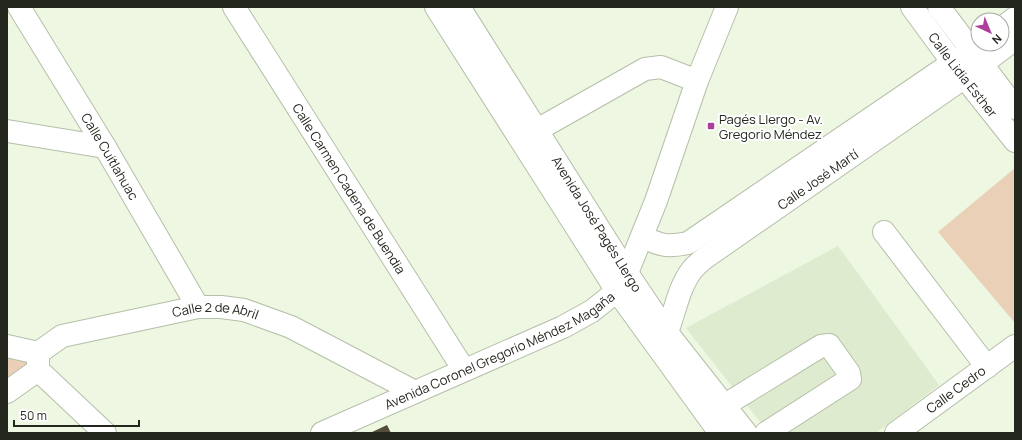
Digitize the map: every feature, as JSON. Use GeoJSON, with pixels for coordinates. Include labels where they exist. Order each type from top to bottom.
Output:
{"type":"FeatureCollection","features":[{"type":"Feature","properties":{"kind":"street","name":"Calle Cuitlahuac"},"geometry":{"type":"LineString","coordinates":[[20,7],[105,147],[198,307]]}},
{"type":"Feature","properties":{"kind":"street","name":"Calle Carmen Cadena de Buendia"},"geometry":{"type":"LineString","coordinates":[[234,7],[464,370]]}},
{"type":"Feature","properties":{"kind":"street","name":"Avenida José Pagés Llergo"},"geometry":{"type":"LineString","coordinates":[[436,7],[663,342],[720,433]]}},
{"type":"Feature","properties":{"kind":"street","name":"Avenida José Pagés Llergo"},"geometry":{"type":"LineString","coordinates":[[459,7],[537,130],[622,282]]}},
{"type":"Feature","properties":{"kind":"street","name":"Calle Lidia Esther"},"geometry":{"type":"LineString","coordinates":[[912,7],[970,60],[1015,108]]}},
{"type":"Feature","properties":{"kind":"street","name":"Calle Lidia Esther"},"geometry":{"type":"LineString","coordinates":[[939,7],[1015,141]]}},
{"type":"Feature","properties":{"kind":"street","name":"Avenida Coronel Gregorio Méndez Magaña"},"geometry":{"type":"LineString","coordinates":[[322,433],[563,327],[592,311],[622,282],[642,237],[723,10]]}},
{"type":"Feature","properties":{"kind":"street","name":"Calle José Martí"},"geometry":{"type":"LineString","coordinates":[[642,237],[658,244],[669,246],[688,243],[970,60],[1015,39]]}},
{"type":"Feature","properties":{"kind":"street","name":"Calle José Martí"},"geometry":{"type":"LineString","coordinates":[[663,342],[683,288],[692,271],[706,257],[970,60]]}},
{"type":"Feature","properties":{"kind":"street"},"geometry":{"type":"LineString","coordinates":[[537,130],[645,70],[661,67],[698,81]]}},
{"type":"Feature","properties":{"kind":"street"},"geometry":{"type":"LineString","coordinates":[[7,130],[105,147]]}},
{"type":"Feature","properties":{"kind":"street"},"geometry":{"type":"LineString","coordinates":[[884,232],[987,367]]}},
{"type":"Feature","properties":{"kind":"street","name":"Calle 2 de Abril"},"geometry":{"type":"LineString","coordinates":[[7,392],[62,336],[198,307],[221,307],[244,310],[291,327],[415,392]]}},
{"type":"Feature","properties":{"kind":"street","name":"Avenida José Pagés Llergo"},"geometry":{"type":"LineString","coordinates":[[663,342],[725,406],[746,433]]}},
{"type":"Feature","properties":{"kind":"street"},"geometry":{"type":"LineString","coordinates":[[725,406],[821,346],[829,345],[849,373],[850,379],[766,433]]}},
{"type":"Feature","properties":{"kind":"street"},"geometry":{"type":"LineString","coordinates":[[7,346],[38,362],[105,433]]}},
{"type":"Feature","properties":{"kind":"street","name":"Calle Cedro"},"geometry":{"type":"LineString","coordinates":[[896,433],[1015,346]]}},
{"type":"Feature","properties":{"kind":"shaded area"},"geometry":{"type":"Polygon","coordinates":[[[1015,168],[1015,323],[938,232],[1015,168]]]}},
{"type":"Feature","properties":{"kind":"shaded area"},"geometry":{"type":"Polygon","coordinates":[[[838,246],[939,385],[876,433],[769,433],[686,328],[838,246]]]}},
{"type":"Feature","properties":{"kind":"shaded area"},"geometry":{"type":"Polygon","coordinates":[[[7,346],[38,353],[7,392],[7,346]]]}},
{"type":"Feature","properties":{"kind":"building"},"geometry":{"type":"Polygon","coordinates":[[[387,425],[391,433],[370,433],[387,425]]]}},
{"type":"Feature","properties":{"kind":"place","name":"Pagés Llergo - Av. Gregorio Méndez"},"geometry":{"type":"Point","coordinates":[711,126]}}]}
